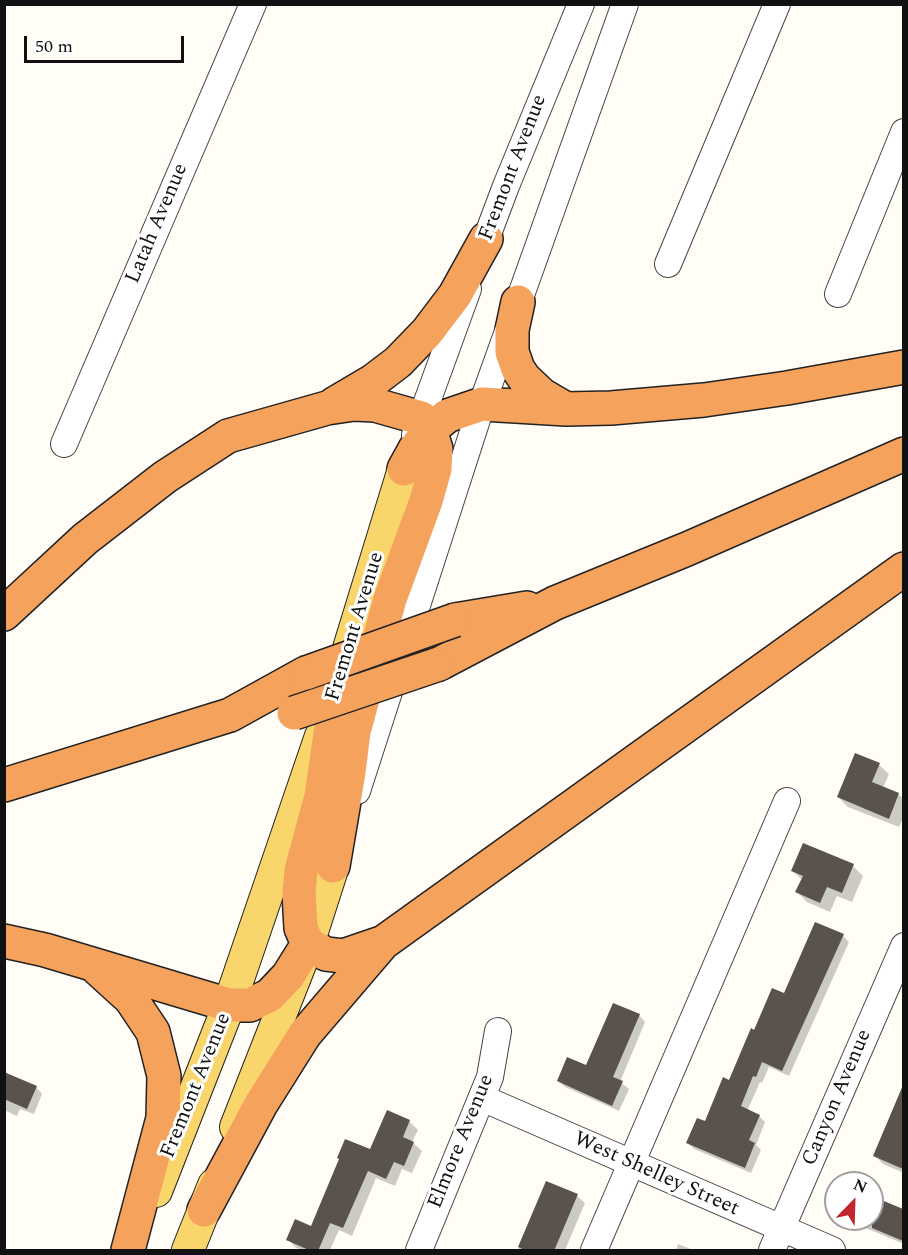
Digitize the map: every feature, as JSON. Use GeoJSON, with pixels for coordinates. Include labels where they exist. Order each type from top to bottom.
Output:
{"type":"FeatureCollection","features":[{"type":"Feature","properties":{"kind":"highway"},"geometry":{"type":"LineString","coordinates":[[327,408],[373,381],[398,362],[427,332],[455,295],[486,239]]}},
{"type":"Feature","properties":{"kind":"highway"},"geometry":{"type":"LineString","coordinates":[[518,302],[512,330],[513,352],[518,369],[542,395],[566,409]]}},
{"type":"Feature","properties":{"kind":"highway"},"geometry":{"type":"LineString","coordinates":[[4,614],[85,539],[165,477],[228,436],[327,408],[354,404],[375,405],[425,424],[482,404],[566,409],[611,408],[704,400],[903,367]]}},
{"type":"Feature","properties":{"kind":"highway"},"geometry":{"type":"LineString","coordinates":[[404,469],[425,424]]}},
{"type":"Feature","properties":{"kind":"highway"},"geometry":{"type":"LineString","coordinates":[[333,866],[354,732],[390,599],[426,501],[435,469],[436,449],[425,424]]}},
{"type":"Feature","properties":{"kind":"highway"},"geometry":{"type":"LineString","coordinates":[[230,715],[294,713],[439,664],[555,603],[687,549],[903,454]]}},
{"type":"Feature","properties":{"kind":"highway"},"geometry":{"type":"LineString","coordinates":[[204,1210],[261,1104],[304,1034],[384,942],[903,569]]}},
{"type":"Feature","properties":{"kind":"highway"},"geometry":{"type":"LineString","coordinates":[[4,785],[230,715],[306,673],[455,620],[555,603]]}},
{"type":"Feature","properties":{"kind":"highway"},"geometry":{"type":"LineString","coordinates":[[336,692],[321,796],[301,870],[300,921],[308,944],[326,954],[343,956],[384,942]]}},
{"type":"Feature","properties":{"kind":"highway"},"geometry":{"type":"LineString","coordinates":[[4,941],[45,950],[229,1005],[250,1005],[270,995],[288,976],[308,944]]}},
{"type":"Feature","properties":{"kind":"highway"},"geometry":{"type":"LineString","coordinates":[[92,964],[131,999],[153,1032],[164,1076],[163,1118],[130,1251]]}},
{"type":"Feature","properties":{"kind":"main road","name":"Fremont Avenue"},"geometry":{"type":"LineString","coordinates":[[130,1251],[229,1005],[336,692],[404,469]]}},
{"type":"Feature","properties":{"kind":"main road"},"geometry":{"type":"LineString","coordinates":[[188,1251],[308,944],[333,866]]}},
{"type":"Feature","properties":{"kind":"street","name":"Latah Avenue"},"geometry":{"type":"LineString","coordinates":[[64,444],[253,4]]}},
{"type":"Feature","properties":{"kind":"street","name":"Fremont Avenue"},"geometry":{"type":"LineString","coordinates":[[425,424],[486,239],[581,4]]}},
{"type":"Feature","properties":{"kind":"street"},"geometry":{"type":"LineString","coordinates":[[333,866],[482,404],[625,4]]}},
{"type":"Feature","properties":{"kind":"street"},"geometry":{"type":"LineString","coordinates":[[668,264],[777,4]]}},
{"type":"Feature","properties":{"kind":"street"},"geometry":{"type":"LineString","coordinates":[[838,294],[903,132]]}},
{"type":"Feature","properties":{"kind":"street"},"geometry":{"type":"LineString","coordinates":[[594,1251],[787,801]]}},
{"type":"Feature","properties":{"kind":"street","name":"Canyon Avenue"},"geometry":{"type":"LineString","coordinates":[[777,1240],[903,946]]}},
{"type":"Feature","properties":{"kind":"street","name":"Elmore Avenue"},"geometry":{"type":"LineString","coordinates":[[419,1251],[490,1077],[498,1031]]}},
{"type":"Feature","properties":{"kind":"street","name":"West Shelley Street"},"geometry":{"type":"LineString","coordinates":[[482,1098],[631,1165],[777,1240],[832,1251]]}},
{"type":"Feature","properties":{"kind":"building"},"geometry":{"type":"Polygon","coordinates":[[[855,753],[880,763],[872,782],[899,793],[889,819],[837,797],[855,753]]]}},
{"type":"Feature","properties":{"kind":"building"},"geometry":{"type":"Polygon","coordinates":[[[803,843],[854,864],[842,893],[827,887],[820,903],[795,892],[803,876],[791,871],[803,843]]]}},
{"type":"Feature","properties":{"kind":"building"},"geometry":{"type":"Polygon","coordinates":[[[815,922],[844,934],[782,1071],[762,1062],[756,1077],[753,1076],[741,1106],[760,1115],[749,1140],[755,1143],[745,1168],[686,1143],[697,1118],[705,1121],[723,1077],[729,1080],[751,1028],[754,1030],[772,988],[784,993],[815,922]]]}},
{"type":"Feature","properties":{"kind":"building"},"geometry":{"type":"Polygon","coordinates":[[[613,1003],[640,1014],[613,1077],[623,1081],[612,1106],[557,1081],[567,1057],[586,1065],[613,1003]]]}},
{"type":"Feature","properties":{"kind":"building"},"geometry":{"type":"Polygon","coordinates":[[[4,1072],[37,1086],[27,1109],[4,1099],[4,1072]]]}},
{"type":"Feature","properties":{"kind":"building"},"geometry":{"type":"Polygon","coordinates":[[[903,1085],[903,1169],[873,1156],[903,1085]]]}},
{"type":"Feature","properties":{"kind":"building"},"geometry":{"type":"Polygon","coordinates":[[[387,1110],[410,1120],[403,1137],[414,1142],[404,1166],[394,1162],[386,1179],[368,1171],[343,1228],[330,1223],[318,1251],[311,1251],[286,1240],[295,1219],[311,1226],[345,1139],[370,1149],[387,1110]]]}},
{"type":"Feature","properties":{"kind":"building"},"geometry":{"type":"Polygon","coordinates":[[[546,1181],[578,1194],[554,1251],[527,1251],[518,1247],[546,1181]]]}},
{"type":"Feature","properties":{"kind":"building"},"geometry":{"type":"Polygon","coordinates":[[[884,1201],[903,1209],[903,1241],[879,1231],[884,1231],[884,1201]]]}}]}
